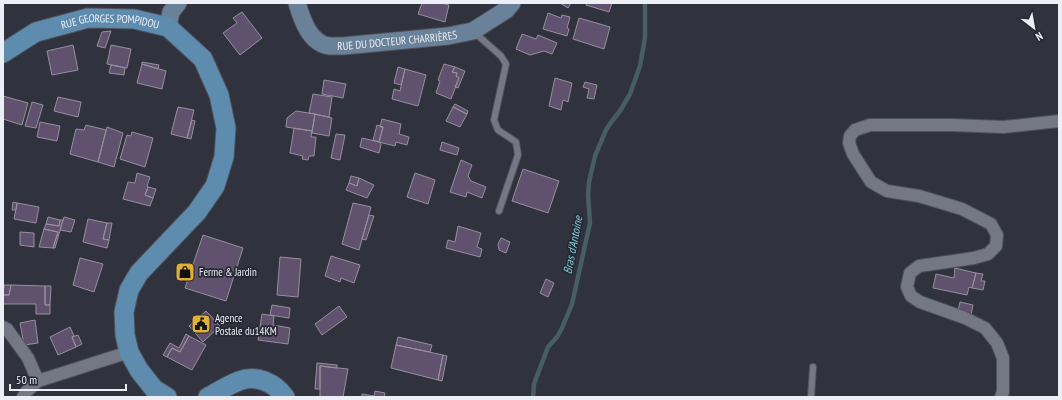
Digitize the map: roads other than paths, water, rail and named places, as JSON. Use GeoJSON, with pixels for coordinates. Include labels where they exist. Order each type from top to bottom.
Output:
{"type":"FeatureCollection","features":[{"type":"Feature","properties":{"kind":"main road","name":"RUE GEORGES POMPIDOU"},"geometry":{"type":"LineString","coordinates":[[3,53],[36,32],[88,18],[134,19],[168,26],[203,59],[219,95],[226,128],[224,157],[215,186],[197,212],[139,273],[129,290],[124,312],[125,335],[129,352],[139,370],[154,389],[167,397]]}},
{"type":"Feature","properties":{"kind":"main road"},"geometry":{"type":"LineString","coordinates":[[208,397],[240,380],[256,378],[270,382],[281,391],[285,397]]}},
{"type":"Feature","properties":{"kind":"street"},"geometry":{"type":"LineString","coordinates":[[168,26],[171,12],[178,3]]}},
{"type":"Feature","properties":{"kind":"street","name":"RUE DU DOCTEUR CHARRIÈRES"},"geometry":{"type":"LineString","coordinates":[[297,3],[300,16],[307,30],[316,40],[329,46],[448,36],[473,31],[506,10],[512,3]]}},
{"type":"Feature","properties":{"kind":"street"},"geometry":{"type":"LineString","coordinates":[[1001,397],[1003,392],[1003,358],[997,343],[985,328],[965,318],[920,302],[911,296],[907,286],[910,274],[919,266],[974,258],[988,254],[996,246],[997,235],[990,224],[962,209],[919,196],[887,192],[871,182],[853,154],[849,143],[850,136],[855,130],[870,125],[1004,127],[1059,121]]}},
{"type":"Feature","properties":{"kind":"street"},"geometry":{"type":"LineString","coordinates":[[3,327],[7,329],[28,358],[38,381]]}},
{"type":"Feature","properties":{"kind":"street"},"geometry":{"type":"LineString","coordinates":[[24,397],[26,392],[38,381],[129,352]]}},
{"type":"Feature","properties":{"kind":"lane"},"geometry":{"type":"LineString","coordinates":[[473,31],[501,56],[506,64],[494,120],[498,130],[516,142],[518,155],[499,211]]}},
{"type":"Feature","properties":{"kind":"lane"},"geometry":{"type":"LineString","coordinates":[[811,397],[813,367]]}},
{"type":"Feature","properties":{"kind":"waterway","name":"Bras d'Antoine"},"geometry":{"type":"LineString","coordinates":[[533,397],[534,384],[548,347],[557,337],[572,304],[590,223],[588,194],[595,156],[606,130],[630,94],[640,66],[645,38],[645,3]]}},
{"type":"Feature","properties":{"kind":"place","name":"Ferme & Jardin"},"geometry":{"type":"Point","coordinates":[185,272]}},
{"type":"Feature","properties":{"kind":"place","name":"Agence Postale du14KM"},"geometry":{"type":"Point","coordinates":[201,324]}}]}
